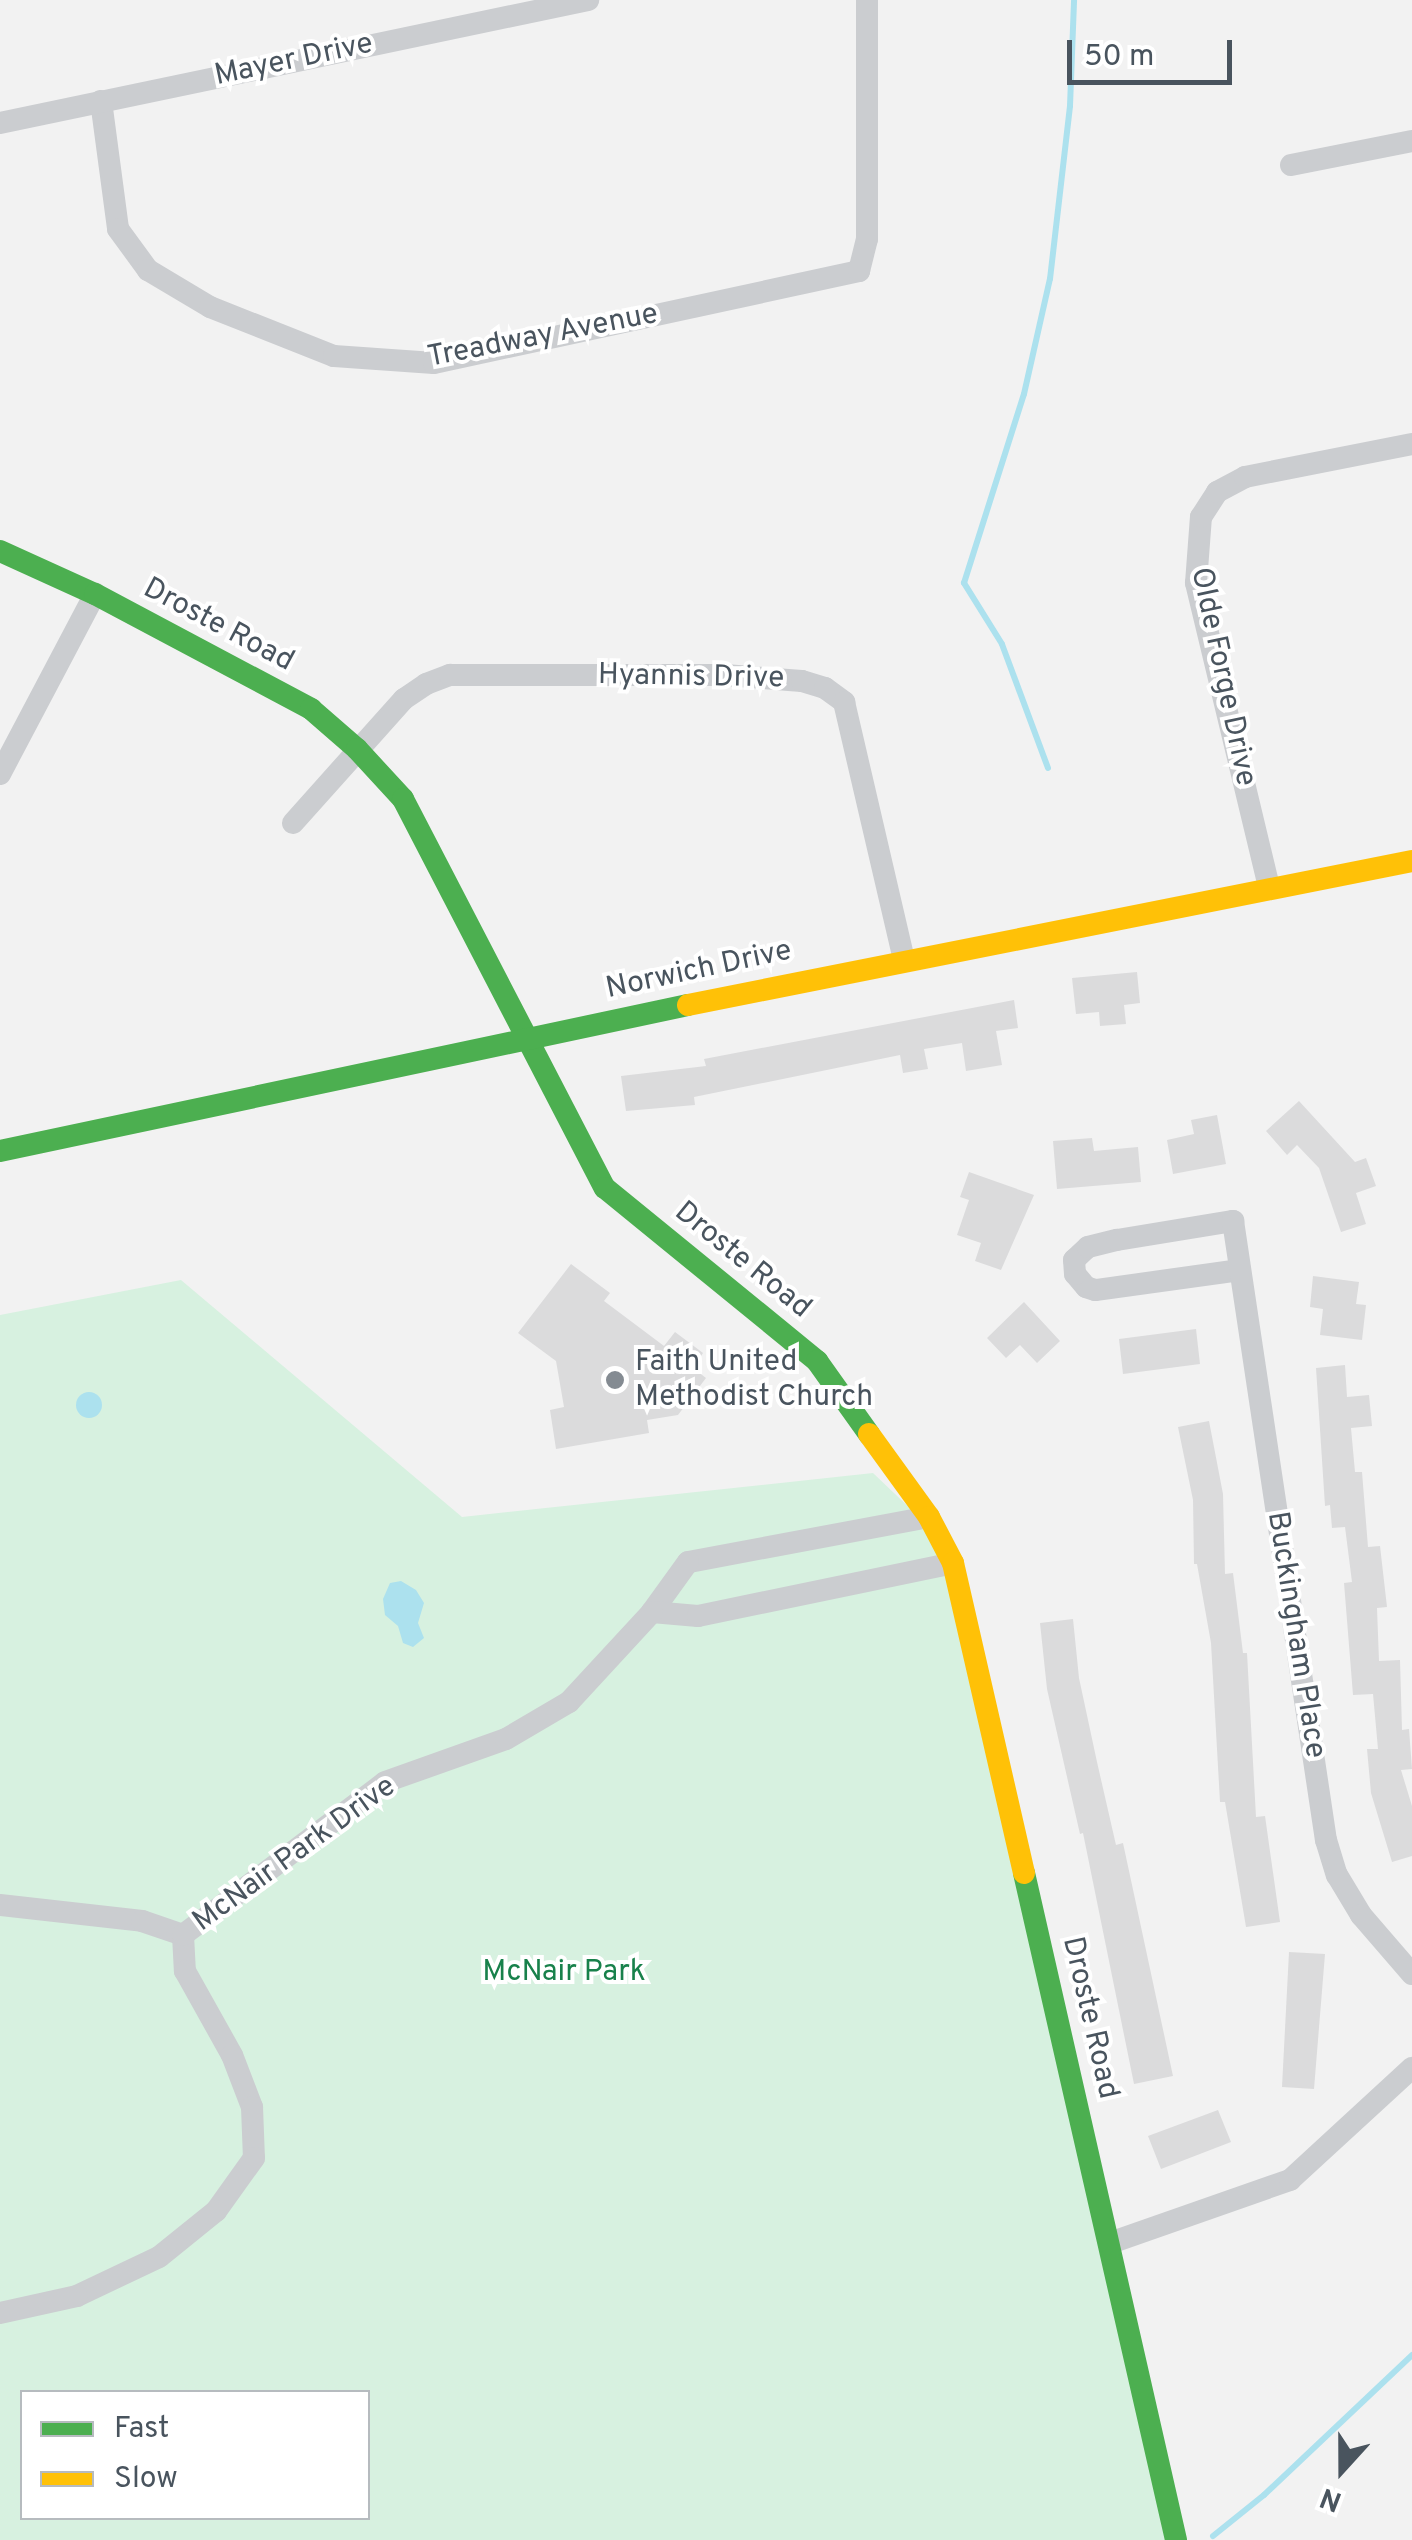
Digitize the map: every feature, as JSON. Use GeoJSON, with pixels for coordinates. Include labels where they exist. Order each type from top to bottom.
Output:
{"type":"FeatureCollection","features":[{"type":"Feature","properties":{"kind":"street","name":"Mayer Drive"},"geometry":{"type":"LineString","coordinates":[[0,123],[588,0]]}},
{"type":"Feature","properties":{"kind":"street","name":"Treadway Avenue"},"geometry":{"type":"LineString","coordinates":[[101,101],[118,229],[148,270],[210,307],[334,356],[434,364],[860,271],[866,239],[868,0]]}},
{"type":"Feature","properties":{"kind":"street"},"geometry":{"type":"LineString","coordinates":[[1291,166],[1412,141]]}},
{"type":"Feature","properties":{"kind":"street","name":"Olde Forge Drive"},"geometry":{"type":"LineString","coordinates":[[1269,887],[1196,583],[1201,516],[1218,492],[1246,477],[1412,444]]}},
{"type":"Feature","properties":{"kind":"street","name":"Droste Road"},"geometry":{"type":"LineString","coordinates":[[0,551],[95,594],[312,709],[357,749],[403,799],[605,1188],[817,1361],[929,1517],[953,1563],[1176,2540]]}},
{"type":"Feature","properties":{"kind":"street"},"geometry":{"type":"LineString","coordinates":[[0,774],[95,594]]}},
{"type":"Feature","properties":{"kind":"street","name":"Hyannis Drive"},"geometry":{"type":"LineString","coordinates":[[294,823],[404,699],[426,684],[450,675],[724,674],[802,681],[825,688],[844,702],[904,959]]}},
{"type":"Feature","properties":{"kind":"street","name":"Norwich Drive"},"geometry":{"type":"LineString","coordinates":[[0,1151],[904,959],[1412,861]]}},
{"type":"Feature","properties":{"kind":"street","name":"Buckingham Place"},"geometry":{"type":"LineString","coordinates":[[1240,1270],[1096,1290],[1075,1274],[1074,1260],[1088,1247],[1233,1221],[1326,1840],[1336,1875],[1361,1915],[1412,1974]]}},
{"type":"Feature","properties":{"kind":"street","name":"McNair Park Drive"},"geometry":{"type":"LineString","coordinates":[[183,1936],[385,1782],[506,1740],[570,1702],[652,1612],[688,1562],[929,1517]]}},
{"type":"Feature","properties":{"kind":"street"},"geometry":{"type":"LineString","coordinates":[[652,1612],[698,1616],[953,1563]]}},
{"type":"Feature","properties":{"kind":"street","name":"McNair Park Drive"},"geometry":{"type":"LineString","coordinates":[[0,1906],[142,1921],[183,1936]]}},
{"type":"Feature","properties":{"kind":"street","name":"McNair Park Drive"},"geometry":{"type":"LineString","coordinates":[[0,2313],[77,2296],[159,2256],[216,2210],[254,2158],[252,2107],[232,2055],[186,1971],[183,1936]]}},
{"type":"Feature","properties":{"kind":"street"},"geometry":{"type":"LineString","coordinates":[[1110,2243],[1290,2180],[1412,2068]]}},
{"type":"Feature","properties":{"kind":"green space","name":"McNair Park"},"geometry":{"type":"Polygon","coordinates":[[[181,1280],[462,1517],[873,1473],[938,1535],[1179,2540],[0,2540],[0,1315],[181,1280]]]}},
{"type":"Feature","properties":{"kind":"water"},"geometry":{"type":"Polygon","coordinates":[[[89,1392],[98,1396],[102,1405],[98,1414],[89,1418],[80,1414],[76,1405],[80,1396],[89,1392]]]}},
{"type":"Feature","properties":{"kind":"water"},"geometry":{"type":"Polygon","coordinates":[[[401,1581],[416,1590],[424,1603],[418,1623],[424,1638],[413,1647],[403,1643],[398,1626],[385,1615],[383,1599],[390,1583],[401,1581]]]}},
{"type":"Feature","properties":{"kind":"building"},"geometry":{"type":"Polygon","coordinates":[[[1137,972],[1140,1003],[1124,1005],[1126,1024],[1100,1026],[1099,1012],[1076,1014],[1072,978],[1137,972]]]}},
{"type":"Feature","properties":{"kind":"building"},"geometry":{"type":"Polygon","coordinates":[[[1014,1000],[1018,1028],[996,1031],[1002,1065],[966,1071],[962,1043],[924,1049],[928,1069],[903,1073],[900,1055],[694,1097],[695,1105],[626,1111],[621,1076],[706,1066],[704,1059],[1014,1000]]]}},
{"type":"Feature","properties":{"kind":"building"},"geometry":{"type":"Polygon","coordinates":[[[1299,1101],[1355,1162],[1366,1158],[1376,1186],[1356,1193],[1366,1224],[1341,1232],[1319,1168],[1297,1145],[1287,1155],[1266,1131],[1299,1101]]]}},
{"type":"Feature","properties":{"kind":"building"},"geometry":{"type":"Polygon","coordinates":[[[1217,1115],[1226,1164],[1173,1174],[1167,1140],[1194,1134],[1191,1120],[1217,1115]]]}},
{"type":"Feature","properties":{"kind":"building"},"geometry":{"type":"Polygon","coordinates":[[[1092,1138],[1094,1151],[1138,1147],[1141,1182],[1057,1189],[1053,1141],[1092,1138]]]}},
{"type":"Feature","properties":{"kind":"building"},"geometry":{"type":"Polygon","coordinates":[[[969,1172],[1034,1195],[1001,1270],[975,1261],[981,1243],[957,1235],[969,1200],[960,1197],[969,1172]]]}},
{"type":"Feature","properties":{"kind":"building"},"geometry":{"type":"Polygon","coordinates":[[[571,1264],[610,1293],[604,1301],[664,1346],[675,1332],[703,1353],[693,1368],[706,1378],[678,1415],[647,1420],[649,1433],[556,1449],[550,1410],[564,1407],[556,1361],[518,1333],[571,1264]]]}},
{"type":"Feature","properties":{"kind":"building"},"geometry":{"type":"Polygon","coordinates":[[[1313,1276],[1359,1282],[1356,1304],[1366,1305],[1362,1340],[1320,1335],[1323,1309],[1310,1307],[1313,1276]]]}},
{"type":"Feature","properties":{"kind":"building"},"geometry":{"type":"Polygon","coordinates":[[[1024,1302],[1060,1341],[1037,1363],[1020,1345],[1006,1358],[987,1338],[1024,1302]]]}},
{"type":"Feature","properties":{"kind":"building"},"geometry":{"type":"Polygon","coordinates":[[[1196,1329],[1200,1364],[1123,1374],[1119,1339],[1196,1329]]]}},
{"type":"Feature","properties":{"kind":"building"},"geometry":{"type":"Polygon","coordinates":[[[1345,1365],[1347,1397],[1369,1395],[1372,1426],[1351,1428],[1355,1472],[1362,1472],[1368,1547],[1380,1546],[1387,1607],[1377,1608],[1379,1661],[1400,1660],[1402,1730],[1409,1729],[1412,1769],[1401,1770],[1412,1806],[1412,1856],[1392,1862],[1371,1793],[1367,1749],[1378,1749],[1373,1694],[1353,1695],[1344,1583],[1352,1582],[1345,1527],[1332,1528],[1330,1505],[1325,1506],[1316,1368],[1345,1365]]]}},
{"type":"Feature","properties":{"kind":"building"},"geometry":{"type":"Polygon","coordinates":[[[1209,1421],[1223,1494],[1225,1574],[1233,1573],[1243,1653],[1247,1653],[1256,1817],[1265,1816],[1280,1922],[1246,1927],[1225,1802],[1220,1802],[1211,1643],[1194,1564],[1193,1500],[1178,1427],[1209,1421]]]}},
{"type":"Feature","properties":{"kind":"building"},"geometry":{"type":"Polygon","coordinates":[[[1073,1619],[1079,1678],[1097,1762],[1116,1845],[1123,1843],[1173,2076],[1134,2084],[1083,1833],[1080,1834],[1047,1689],[1040,1623],[1073,1619]]]}},
{"type":"Feature","properties":{"kind":"building"},"geometry":{"type":"Polygon","coordinates":[[[1289,1952],[1325,1954],[1314,2089],[1282,2087],[1289,1952]]]}},
{"type":"Feature","properties":{"kind":"building"},"geometry":{"type":"Polygon","coordinates":[[[1218,2110],[1231,2142],[1161,2169],[1148,2136],[1218,2110]]]}},
{"type":"Feature","properties":{"kind":"waterway"},"geometry":{"type":"LineString","coordinates":[[1048,768],[1002,644],[964,583],[1024,394],[1050,279],[1070,106],[1074,0]]}},
{"type":"Feature","properties":{"kind":"waterway"},"geometry":{"type":"LineString","coordinates":[[1213,2536],[1264,2495],[1412,2355]]}},
{"type":"Feature","properties":{"kind":"traffic: fast"},"geometry":{"type":"LineString","coordinates":[[0,551],[95,594],[311,709],[357,749],[403,799],[605,1188],[817,1361],[869,1434]]}},
{"type":"Feature","properties":{"kind":"traffic: fast"},"geometry":{"type":"LineString","coordinates":[[0,1151],[688,1005]]}},
{"type":"Feature","properties":{"kind":"traffic: fast"},"geometry":{"type":"LineString","coordinates":[[1024,1873],[1176,2540]]}},
{"type":"Feature","properties":{"kind":"traffic: slow"},"geometry":{"type":"LineString","coordinates":[[688,1005],[1412,861]]}},
{"type":"Feature","properties":{"kind":"traffic: slow"},"geometry":{"type":"LineString","coordinates":[[869,1434],[929,1517],[953,1563],[1024,1873]]}},
{"type":"Feature","properties":{"kind":"place","name":"Faith United Methodist Church"},"geometry":{"type":"Point","coordinates":[615,1380]}}]}
